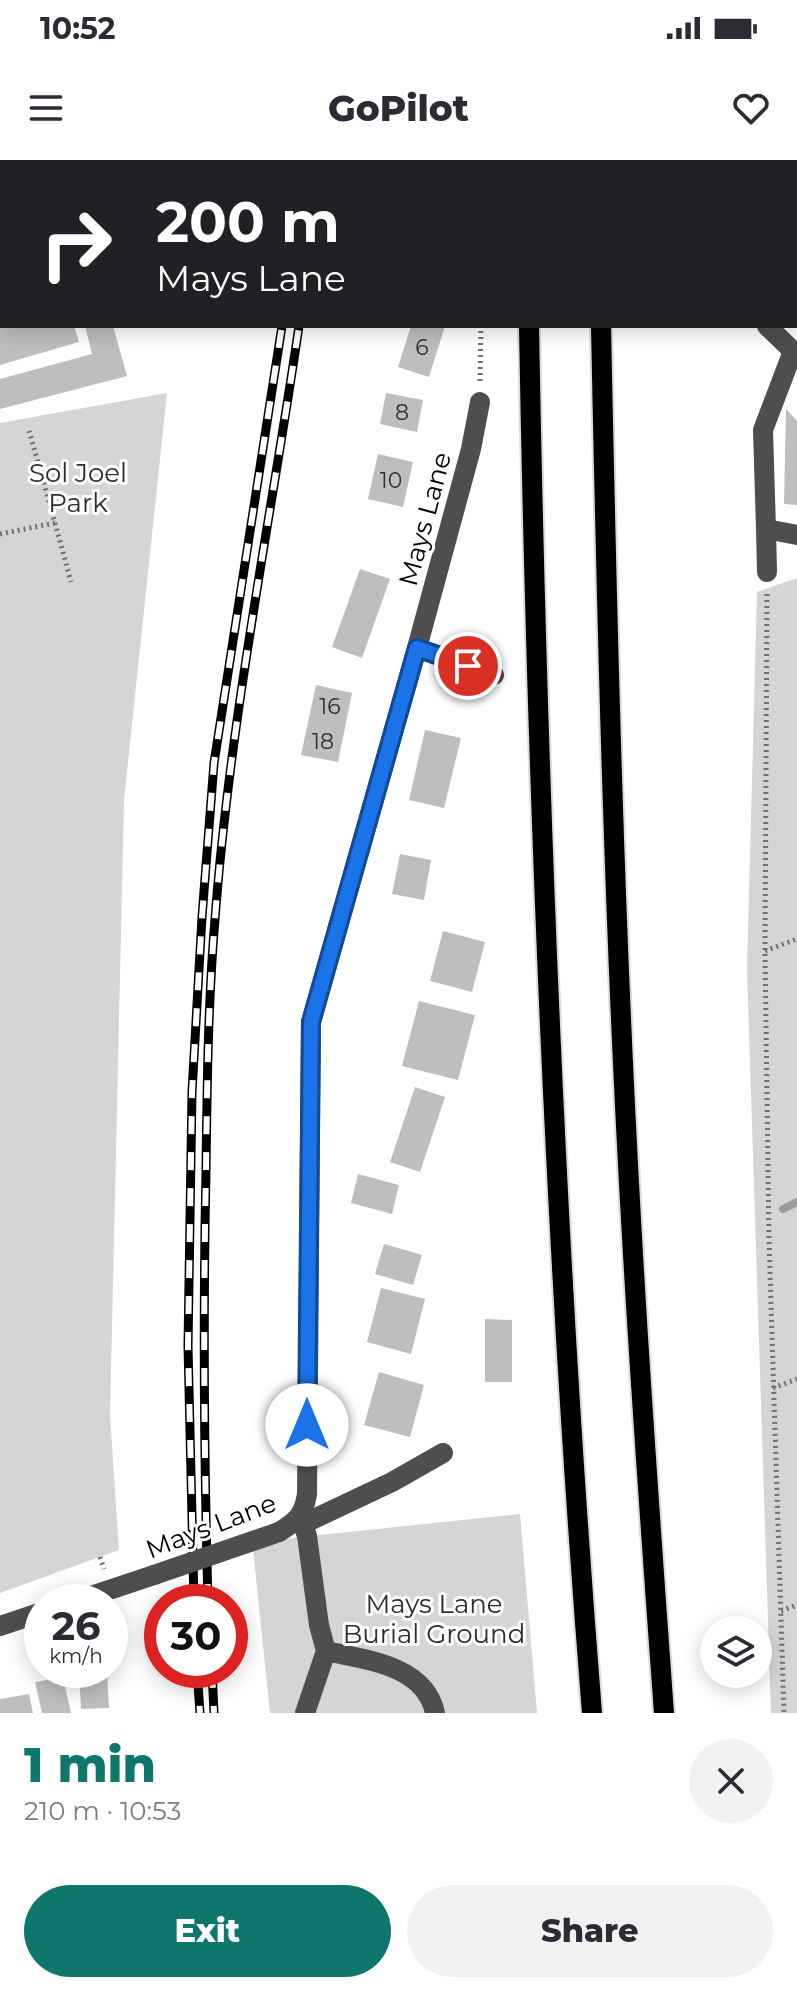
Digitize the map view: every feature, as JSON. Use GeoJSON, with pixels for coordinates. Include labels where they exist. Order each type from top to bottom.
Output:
{"type":"FeatureCollection","features":[{"type":"Feature","properties":{"kind":"main road"},"geometry":{"type":"LineString","coordinates":[[529,328],[555,1138],[592,1713]]}},
{"type":"Feature","properties":{"kind":"main road"},"geometry":{"type":"LineString","coordinates":[[601,328],[620,988],[632,1232],[664,1713]]}},
{"type":"Feature","properties":{"kind":"street"},"geometry":{"type":"LineString","coordinates":[[767,572],[763,430],[795,350],[769,328]]}},
{"type":"Feature","properties":{"kind":"street","name":"Mays Lane"},"geometry":{"type":"LineString","coordinates":[[127,1584],[279,1532],[300,1522],[304,1510],[307,1494],[311,1022],[417,648],[471,449],[480,402]]}},
{"type":"Feature","properties":{"kind":"street"},"geometry":{"type":"LineString","coordinates":[[766,529],[797,535]]}},
{"type":"Feature","properties":{"kind":"street"},"geometry":{"type":"LineString","coordinates":[[417,648],[494,675]]}},
{"type":"Feature","properties":{"kind":"street"},"geometry":{"type":"LineString","coordinates":[[305,1713],[326,1651],[300,1522],[392,1482],[443,1453]]}},
{"type":"Feature","properties":{"kind":"street"},"geometry":{"type":"LineString","coordinates":[[0,1626],[24,1618]]}},
{"type":"Feature","properties":{"kind":"street"},"geometry":{"type":"LineString","coordinates":[[326,1651],[381,1663],[415,1678],[433,1703],[435,1713]]}},
{"type":"Feature","properties":{"kind":"path"},"geometry":{"type":"LineString","coordinates":[[480,402],[481,328]]}},
{"type":"Feature","properties":{"kind":"path"},"geometry":{"type":"LineString","coordinates":[[29,431],[71,582]]}},
{"type":"Feature","properties":{"kind":"path"},"geometry":{"type":"LineString","coordinates":[[0,534],[55,523]]}},
{"type":"Feature","properties":{"kind":"path"},"geometry":{"type":"LineString","coordinates":[[767,572],[765,951],[773,1388],[784,1713]]}},
{"type":"Feature","properties":{"kind":"path"},"geometry":{"type":"LineString","coordinates":[[765,951],[797,939]]}},
{"type":"Feature","properties":{"kind":"path"},"geometry":{"type":"LineString","coordinates":[[773,1388],[797,1379]]}},
{"type":"Feature","properties":{"kind":"path"},"geometry":{"type":"LineString","coordinates":[[781,1611],[797,1605]]}},
{"type":"Feature","properties":{"kind":"green space","name":"Sol Joel Park"},"geometry":{"type":"Polygon","coordinates":[[[167,393],[124,800],[110,1415],[119,1550],[0,1593],[0,423],[167,393]]]}},
{"type":"Feature","properties":{"kind":"green space"},"geometry":{"type":"Polygon","coordinates":[[[797,578],[797,1713],[771,1713],[772,1616],[768,1616],[747,969],[757,592],[797,578]]]}},
{"type":"Feature","properties":{"kind":"green space","name":"Mays Lane Burial Ground"},"geometry":{"type":"Polygon","coordinates":[[[520,1514],[537,1713],[270,1713],[253,1549],[272,1540],[520,1514]]]}},
{"type":"Feature","properties":{"kind":"building"},"geometry":{"type":"Polygon","coordinates":[[[0,328],[75,328],[79,342],[0,365],[0,328]]]}},
{"type":"Feature","properties":{"kind":"building"},"geometry":{"type":"Polygon","coordinates":[[[86,328],[114,328],[127,376],[0,409],[0,379],[92,354],[86,328]]]}},
{"type":"Feature","properties":{"kind":"building"},"geometry":{"type":"Polygon","coordinates":[[[410,328],[444,328],[429,377],[398,367],[410,328]]]}},
{"type":"Feature","properties":{"kind":"building"},"geometry":{"type":"Polygon","coordinates":[[[386,393],[423,400],[417,432],[380,424],[386,393]]]}},
{"type":"Feature","properties":{"kind":"building"},"geometry":{"type":"Polygon","coordinates":[[[786,409],[797,421],[797,505],[784,504],[786,409]]]}},
{"type":"Feature","properties":{"kind":"building"},"geometry":{"type":"Polygon","coordinates":[[[378,454],[413,462],[403,507],[368,499],[378,454]]]}},
{"type":"Feature","properties":{"kind":"building"},"geometry":{"type":"Polygon","coordinates":[[[360,569],[390,579],[362,658],[332,647],[360,569]]]}},
{"type":"Feature","properties":{"kind":"building"},"geometry":{"type":"Polygon","coordinates":[[[316,685],[352,693],[338,762],[301,755],[316,685]]]}},
{"type":"Feature","properties":{"kind":"building"},"geometry":{"type":"Polygon","coordinates":[[[425,730],[461,738],[444,808],[409,800],[425,730]]]}},
{"type":"Feature","properties":{"kind":"building"},"geometry":{"type":"Polygon","coordinates":[[[400,854],[431,860],[424,900],[392,894],[400,854]]]}},
{"type":"Feature","properties":{"kind":"building"},"geometry":{"type":"Polygon","coordinates":[[[443,931],[485,942],[472,992],[430,981],[443,931]]]}},
{"type":"Feature","properties":{"kind":"building"},"geometry":{"type":"Polygon","coordinates":[[[419,1001],[475,1015],[458,1080],[402,1066],[419,1001]]]}},
{"type":"Feature","properties":{"kind":"building"},"geometry":{"type":"Polygon","coordinates":[[[415,1087],[445,1097],[420,1172],[390,1162],[415,1087]]]}},
{"type":"Feature","properties":{"kind":"building"},"geometry":{"type":"Polygon","coordinates":[[[358,1174],[399,1185],[392,1214],[351,1203],[358,1174]]]}},
{"type":"Feature","properties":{"kind":"building"},"geometry":{"type":"Polygon","coordinates":[[[384,1244],[422,1255],[413,1285],[375,1274],[384,1244]]]}},
{"type":"Feature","properties":{"kind":"building"},"geometry":{"type":"Polygon","coordinates":[[[381,1288],[425,1299],[411,1354],[367,1342],[381,1288]]]}},
{"type":"Feature","properties":{"kind":"building"},"geometry":{"type":"Polygon","coordinates":[[[485,1319],[512,1320],[512,1382],[485,1382],[485,1319]]]}},
{"type":"Feature","properties":{"kind":"building"},"geometry":{"type":"Polygon","coordinates":[[[379,1372],[424,1385],[410,1437],[364,1425],[379,1372]]]}},
{"type":"Feature","properties":{"kind":"building"},"geometry":{"type":"Polygon","coordinates":[[[36,1688],[65,1688],[71,1713],[42,1713],[36,1688]]]}},
{"type":"Feature","properties":{"kind":"building"},"geometry":{"type":"Polygon","coordinates":[[[80,1688],[108,1688],[109,1708],[81,1709],[80,1688]]]}},
{"type":"Feature","properties":{"kind":"building"},"geometry":{"type":"Polygon","coordinates":[[[29,1694],[33,1713],[0,1713],[0,1699],[29,1694]]]}},
{"type":"Feature","properties":{"kind":"waterway"},"geometry":{"type":"LineString","coordinates":[[783,1209],[797,1202]]}},
{"type":"Feature","properties":{"kind":"railway"},"geometry":{"type":"LineString","coordinates":[[194,1584],[188,1346],[192,1092],[202,917],[214,763],[282,328]]}},
{"type":"Feature","properties":{"kind":"railway"},"geometry":{"type":"LineString","coordinates":[[208,1584],[204,1278],[207,1076],[213,950],[230,770],[299,328]]}},
{"type":"Feature","properties":{"kind":"railway"},"geometry":{"type":"LineString","coordinates":[[198,1688],[200,1713]]}},
{"type":"Feature","properties":{"kind":"railway"},"geometry":{"type":"LineString","coordinates":[[213,1688],[214,1713]]}},
{"type":"Feature","properties":{"kind":"route"},"geometry":{"type":"LineString","coordinates":[[307,1425],[311,1022],[417,648],[468,666]]}}]}
